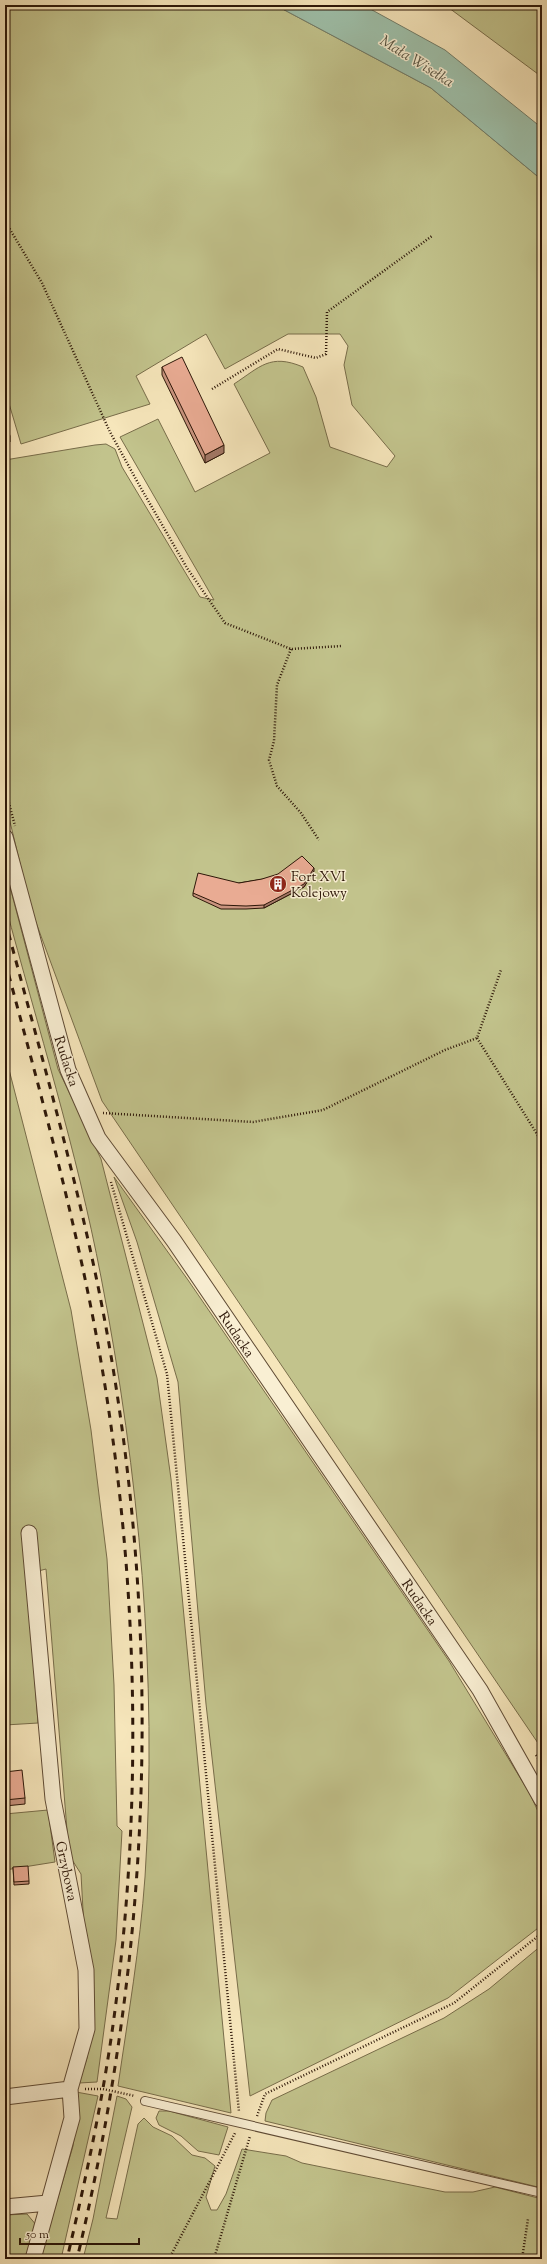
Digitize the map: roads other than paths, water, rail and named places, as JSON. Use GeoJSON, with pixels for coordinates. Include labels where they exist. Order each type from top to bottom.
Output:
{"type":"FeatureCollection","features":[{"type":"Feature","properties":{"kind":"street","name":"Rudacka"},"geometry":{"type":"LineString","coordinates":[[5,837],[68,1070],[98,1138],[174,1241],[480,1690],[542,1800]]}},
{"type":"Feature","properties":{"kind":"street","name":"Grzybowa"},"geometry":{"type":"LineString","coordinates":[[29,1533],[53,1799],[86,1970],[87,2029],[70,2089],[72,2118],[33,2259]]}},
{"type":"Feature","properties":{"kind":"street"},"geometry":{"type":"LineString","coordinates":[[5,2097],[70,2089]]}},
{"type":"Feature","properties":{"kind":"street"},"geometry":{"type":"LineString","coordinates":[[5,2207],[48,2203]]}},
{"type":"Feature","properties":{"kind":"lane"},"geometry":{"type":"LineString","coordinates":[[145,2100],[542,2194]]}},
{"type":"Feature","properties":{"kind":"water","name":"Mała Wisełka"},"geometry":{"type":"Polygon","coordinates":[[[275,5],[363,5],[445,50],[542,128],[542,180],[431,88],[275,5]]]}},
{"type":"Feature","properties":{"kind":"railway"},"geometry":{"type":"LineString","coordinates":[[5,920],[62,1131],[99,1290],[109,1344],[126,1460],[137,1575],[142,1690],[141,1803],[133,1917],[120,2030],[102,2144],[77,2259]]}},
{"type":"Feature","properties":{"kind":"railway"},"geometry":{"type":"LineString","coordinates":[[5,961],[64,1185],[100,1355],[119,1488],[131,1642],[133,1718],[132,1795],[122,1949],[104,2084],[87,2172],[67,2259]]}},
{"type":"Feature","properties":{"kind":"place","name":"Fort XVI Kolejowy"},"geometry":{"type":"Point","coordinates":[278,884]}}]}
